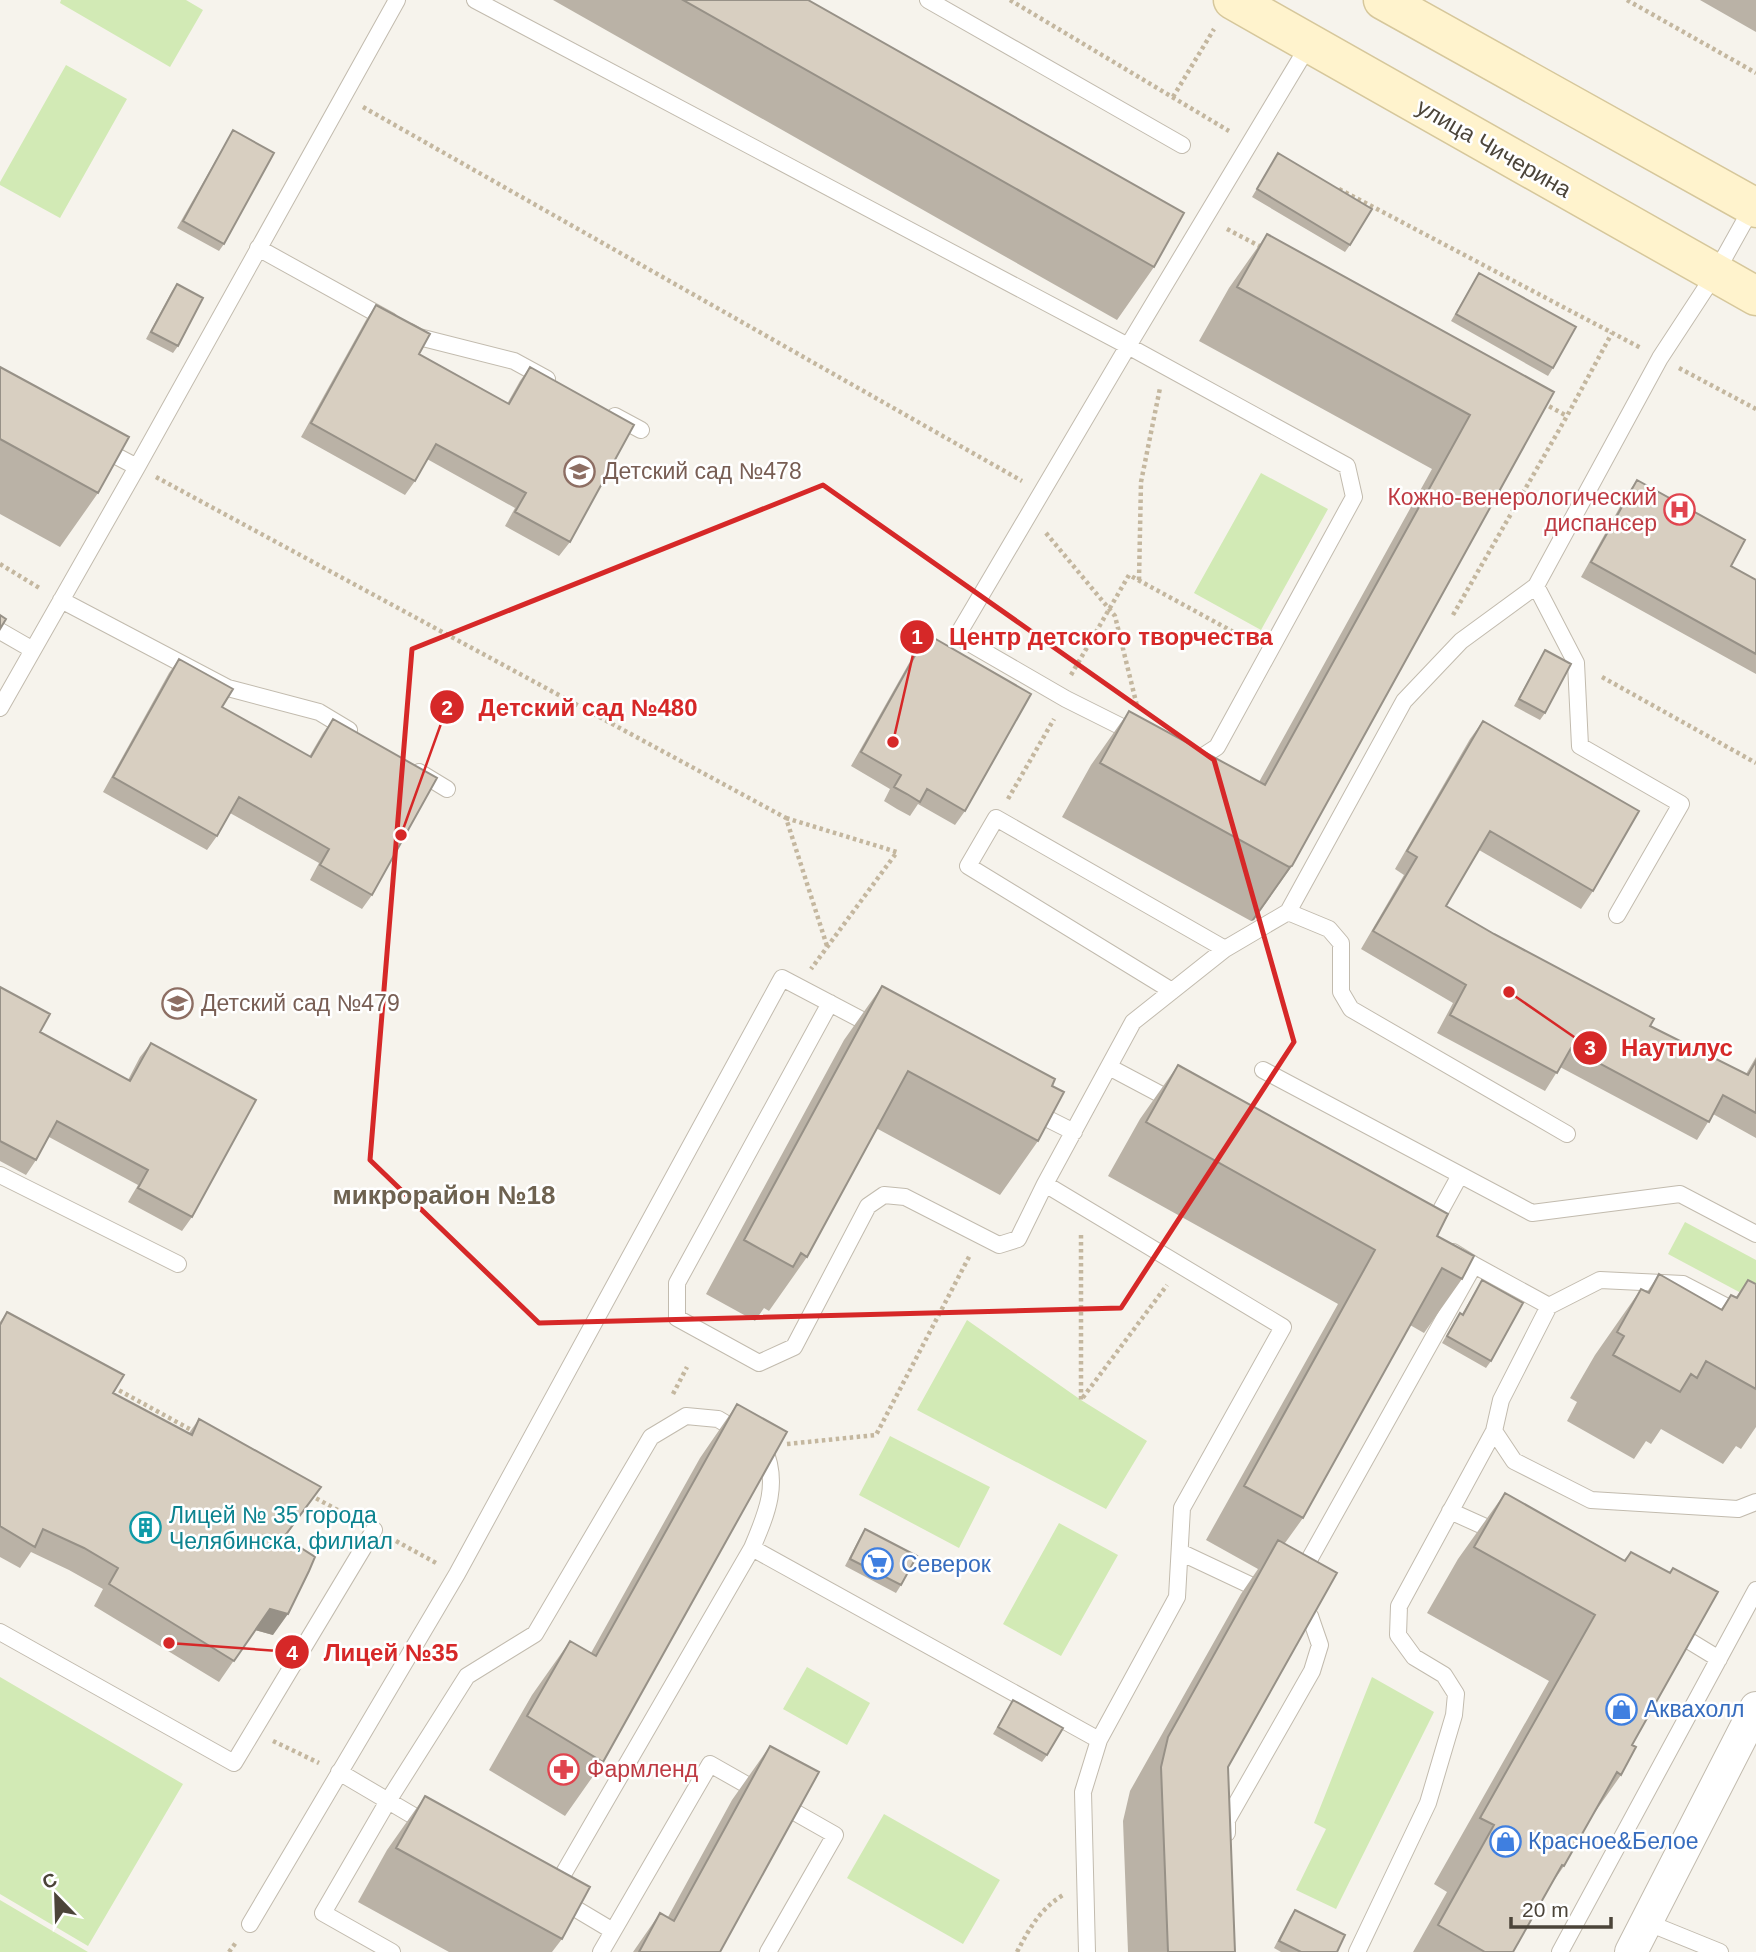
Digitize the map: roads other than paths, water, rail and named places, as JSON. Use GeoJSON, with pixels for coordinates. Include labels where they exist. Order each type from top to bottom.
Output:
{"type":"FeatureCollection","features":[{"type":"Feature","properties":{"kind":"main road"},"geometry":{"type":"LineString","coordinates":[[1382,0],[1755,207]]}},
{"type":"Feature","properties":{"kind":"main road","name":"улица Чичерина"},"geometry":{"type":"LineString","coordinates":[[1226,11],[1310,43],[1756,296]]}},
{"type":"Feature","properties":{"kind":"street"},"geometry":{"type":"LineString","coordinates":[[1631,1952],[1756,1708]]}},
{"type":"Feature","properties":{"kind":"lane"},"geometry":{"type":"LineString","coordinates":[[0,708],[397,0]]}},
{"type":"Feature","properties":{"kind":"lane"},"geometry":{"type":"LineString","coordinates":[[475,0],[1128,346],[1347,466],[1354,497],[1217,747],[1200,758],[1178,754]]}},
{"type":"Feature","properties":{"kind":"lane"},"geometry":{"type":"LineString","coordinates":[[928,0],[1182,145]]}},
{"type":"Feature","properties":{"kind":"lane"},"geometry":{"type":"LineString","coordinates":[[1145,738],[1063,698],[957,636],[1310,43]]}},
{"type":"Feature","properties":{"kind":"lane"},"geometry":{"type":"LineString","coordinates":[[830,1003],[677,1283],[677,1318],[759,1363],[794,1347],[868,1206],[884,1195],[905,1197],[999,1245],[1018,1239],[1133,1023],[1225,949],[1288,912],[1404,701],[1461,641],[1536,586],[1660,358],[1755,207]]}},
{"type":"Feature","properties":{"kind":"lane"},"geometry":{"type":"LineString","coordinates":[[258,248],[419,337],[514,361],[560,386]]}},
{"type":"Feature","properties":{"kind":"lane"},"geometry":{"type":"LineString","coordinates":[[606,411],[641,430]]}},
{"type":"Feature","properties":{"kind":"lane"},"geometry":{"type":"LineString","coordinates":[[80,436],[137,467]]}},
{"type":"Feature","properties":{"kind":"lane"},"geometry":{"type":"LineString","coordinates":[[1536,586],[1576,663],[1580,746],[1681,804],[1617,915]]}},
{"type":"Feature","properties":{"kind":"lane"},"geometry":{"type":"LineString","coordinates":[[61,600],[228,688],[319,712],[365,740]]}},
{"type":"Feature","properties":{"kind":"lane"},"geometry":{"type":"LineString","coordinates":[[0,631],[33,650]]}},
{"type":"Feature","properties":{"kind":"lane"},"geometry":{"type":"LineString","coordinates":[[401,761],[447,789]]}},
{"type":"Feature","properties":{"kind":"lane"},"geometry":{"type":"LineString","coordinates":[[1172,991],[968,866],[996,818],[1225,949]]}},
{"type":"Feature","properties":{"kind":"lane"},"geometry":{"type":"LineString","coordinates":[[1288,912],[1329,929],[1340,943],[1341,992],[1351,1009],[1567,1134]]}},
{"type":"Feature","properties":{"kind":"lane"},"geometry":{"type":"LineString","coordinates":[[250,1924],[457,1574],[782,978],[891,1036]]}},
{"type":"Feature","properties":{"kind":"lane"},"geometry":{"type":"LineString","coordinates":[[1109,1067],[1195,1112]]}},
{"type":"Feature","properties":{"kind":"lane"},"geometry":{"type":"LineString","coordinates":[[1264,1070],[1532,1213],[1681,1194],[1756,1234]]}},
{"type":"Feature","properties":{"kind":"lane"},"geometry":{"type":"LineString","coordinates":[[1013,1100],[1073,1132]]}},
{"type":"Feature","properties":{"kind":"lane"},"geometry":{"type":"LineString","coordinates":[[0,1175],[178,1264]]}},
{"type":"Feature","properties":{"kind":"lane"},"geometry":{"type":"LineString","coordinates":[[1460,1175],[1420,1232],[1549,1306]]}},
{"type":"Feature","properties":{"kind":"lane"},"geometry":{"type":"LineString","coordinates":[[1045,1184],[1283,1326],[1182,1508],[1177,1597],[1100,1740],[1083,1792],[1087,1952]]}},
{"type":"Feature","properties":{"kind":"lane"},"geometry":{"type":"LineString","coordinates":[[1285,1602],[1474,1265]]}},
{"type":"Feature","properties":{"kind":"lane"},"geometry":{"type":"LineString","coordinates":[[1357,1952],[1428,1803],[1454,1715],[1456,1694],[1444,1675],[1414,1657],[1398,1635],[1399,1606],[1494,1431],[1501,1399],[1549,1306],[1600,1280],[1683,1284],[1756,1322]]}},
{"type":"Feature","properties":{"kind":"lane"},"geometry":{"type":"LineString","coordinates":[[392,1952],[323,1913],[388,1801],[467,1676],[535,1634],[651,1437],[686,1416],[718,1419],[764,1447],[772,1475],[768,1509],[752,1548],[545,1891],[613,1931]]}},
{"type":"Feature","properties":{"kind":"lane"},"geometry":{"type":"LineString","coordinates":[[1494,1431],[1514,1461],[1591,1500],[1738,1509],[1756,1502]]}},
{"type":"Feature","properties":{"kind":"lane"},"geometry":{"type":"LineString","coordinates":[[1450,1510],[1511,1539]]}},
{"type":"Feature","properties":{"kind":"lane"},"geometry":{"type":"LineString","coordinates":[[0,1632],[234,1763],[374,1530]]}},
{"type":"Feature","properties":{"kind":"lane"},"geometry":{"type":"LineString","coordinates":[[752,1548],[1100,1740]]}},
{"type":"Feature","properties":{"kind":"lane"},"geometry":{"type":"LineString","coordinates":[[1180,1552],[1310,1616],[1320,1644],[1312,1671],[1227,1821],[1228,1847]]}},
{"type":"Feature","properties":{"kind":"lane"},"geometry":{"type":"LineString","coordinates":[[1560,1952],[1756,1590]]}},
{"type":"Feature","properties":{"kind":"lane"},"geometry":{"type":"LineString","coordinates":[[1662,1624],[1719,1659]]}},
{"type":"Feature","properties":{"kind":"lane"},"geometry":{"type":"LineString","coordinates":[[601,1952],[710,1764],[835,1835],[769,1951]]}},
{"type":"Feature","properties":{"kind":"lane"},"geometry":{"type":"LineString","coordinates":[[339,1773],[446,1835]]}},
{"type":"Feature","properties":{"kind":"lane"},"geometry":{"type":"LineString","coordinates":[[1646,1922],[1720,1952]]}},
{"type":"Feature","properties":{"kind":"place","name":"Детский сад №478"},"geometry":{"type":"Point","coordinates":[580,471]}},
{"type":"Feature","properties":{"kind":"place","name":"Кожно-венерологический диспансер"},"geometry":{"type":"Point","coordinates":[1680,510]}},
{"type":"Feature","properties":{"kind":"place","name":"Центр детского творчества"},"geometry":{"type":"Point","coordinates":[893,742]}},
{"type":"Feature","properties":{"kind":"place","name":"Детский сад №480"},"geometry":{"type":"Point","coordinates":[401,835]}},
{"type":"Feature","properties":{"kind":"place","name":"Наутилус"},"geometry":{"type":"Point","coordinates":[1509,992]}},
{"type":"Feature","properties":{"kind":"place","name":"Детский сад №479"},"geometry":{"type":"Point","coordinates":[178,1003]}},
{"type":"Feature","properties":{"kind":"place","name":"Лицей № 35 города Челябинска, филиал"},"geometry":{"type":"Point","coordinates":[146,1528]}},
{"type":"Feature","properties":{"kind":"place","name":"Северок"},"geometry":{"type":"Point","coordinates":[878,1564]}},
{"type":"Feature","properties":{"kind":"place","name":"Лицей №35"},"geometry":{"type":"Point","coordinates":[169,1643]}},
{"type":"Feature","properties":{"kind":"place","name":"Аквахолл"},"geometry":{"type":"Point","coordinates":[1621,1709]}},
{"type":"Feature","properties":{"kind":"place","name":"Фармленд"},"geometry":{"type":"Point","coordinates":[564,1769]}},
{"type":"Feature","properties":{"kind":"place","name":"Красное&Белое"},"geometry":{"type":"Point","coordinates":[1505,1841]}},
{"type":"Feature","properties":{"kind":"district","name":"микрорайон №18"},"geometry":{"type":"Point","coordinates":[444,1195]}}]}
